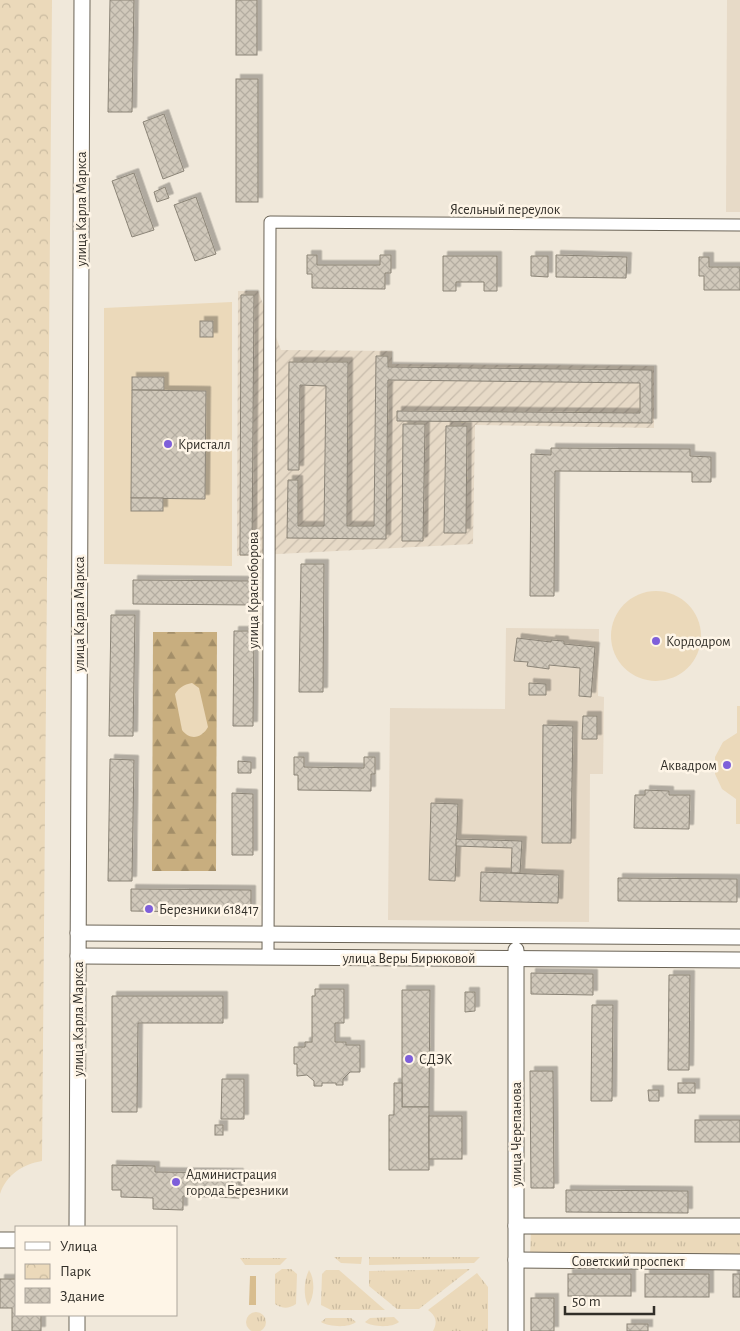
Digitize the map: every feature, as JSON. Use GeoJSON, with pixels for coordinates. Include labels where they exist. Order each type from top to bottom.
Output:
{"type":"FeatureCollection","features":[{"type":"Feature","properties":{"kind":"street","name":"улица Карла Маркса"},"geometry":{"type":"LineString","coordinates":[[77,1226],[82,0]]}},
{"type":"Feature","properties":{"kind":"street","name":"Ясельный переулок"},"geometry":{"type":"LineString","coordinates":[[270,222],[740,225]]}},
{"type":"Feature","properties":{"kind":"street","name":"улица Красноборова"},"geometry":{"type":"LineString","coordinates":[[268,957],[270,222]]}},
{"type":"Feature","properties":{"kind":"street","name":"улица Веры Бирюковой"},"geometry":{"type":"LineString","coordinates":[[78,933],[740,937]]}},
{"type":"Feature","properties":{"kind":"street","name":"улица Черепанова"},"geometry":{"type":"LineString","coordinates":[[516,936],[516,1331]]}},
{"type":"Feature","properties":{"kind":"street"},"geometry":{"type":"LineString","coordinates":[[664,937],[664,960]]}},
{"type":"Feature","properties":{"kind":"street","name":"улица Веры Бирюковой"},"geometry":{"type":"LineString","coordinates":[[78,956],[740,960]]}},
{"type":"Feature","properties":{"kind":"street"},"geometry":{"type":"LineString","coordinates":[[516,1226],[740,1226]]}},
{"type":"Feature","properties":{"kind":"street"},"geometry":{"type":"LineString","coordinates":[[0,1240],[15,1240]]}},
{"type":"Feature","properties":{"kind":"street","name":"Советский проспект"},"geometry":{"type":"LineString","coordinates":[[516,1260],[740,1262]]}},
{"type":"Feature","properties":{"kind":"street"},"geometry":{"type":"LineString","coordinates":[[77,1316],[77,1331]]}},
{"type":"Feature","properties":{"kind":"shaded area"},"geometry":{"type":"Polygon","coordinates":[[[727,0],[740,0],[740,212],[726,212],[727,0]]]}},
{"type":"Feature","properties":{"kind":"shaded area"},"geometry":{"type":"Polygon","coordinates":[[[238,291],[258,291],[281,350],[392,351],[392,364],[654,366],[654,428],[475,425],[473,544],[237,556],[238,291]]]}},
{"type":"Feature","properties":{"kind":"shaded area"},"geometry":{"type":"Polygon","coordinates":[[[506,628],[599,629],[598,696],[604,697],[603,774],[590,774],[589,922],[388,920],[390,708],[505,709],[506,628]]]}},
{"type":"Feature","properties":{"kind":"shaded area"},"geometry":{"type":"Polygon","coordinates":[[[250,1276],[256,1276],[256,1305],[249,1305],[250,1276]]]}},
{"type":"Feature","properties":{"kind":"green space"},"geometry":{"type":"Polygon","coordinates":[[[0,0],[52,0],[42,1161],[35,1162],[16,1172],[6,1181],[0,1194],[0,0]]]}},
{"type":"Feature","properties":{"kind":"green space"},"geometry":{"type":"Polygon","coordinates":[[[232,302],[232,566],[104,564],[104,308],[232,302]]]}},
{"type":"Feature","properties":{"kind":"green space","name":"Кордодром"},"geometry":{"type":"Polygon","coordinates":[[[656,591],[673,595],[688,604],[697,619],[701,636],[697,653],[688,668],[673,677],[656,681],[639,677],[624,668],[615,653],[611,636],[615,619],[624,604],[639,595],[656,591]]]}},
{"type":"Feature","properties":{"kind":"green space"},"geometry":{"type":"Polygon","coordinates":[[[153,632],[217,632],[216,871],[152,871],[153,632]]]}},
{"type":"Feature","properties":{"kind":"green space"},"geometry":{"type":"Polygon","coordinates":[[[192,683],[199,688],[208,727],[203,734],[196,737],[189,736],[182,730],[175,694],[182,687],[192,683]]]}},
{"type":"Feature","properties":{"kind":"green space","name":"Аквадром"},"geometry":{"type":"Polygon","coordinates":[[[737,706],[740,706],[740,824],[736,824],[736,799],[722,789],[715,774],[715,757],[723,742],[737,733],[737,706]]]}},
{"type":"Feature","properties":{"kind":"green space"},"geometry":{"type":"Polygon","coordinates":[[[531,1229],[740,1230],[740,1257],[530,1256],[531,1229]]]}},
{"type":"Feature","properties":{"kind":"green space"},"geometry":{"type":"Polygon","coordinates":[[[334,1257],[362,1257],[361,1264],[341,1263],[334,1257]]]}},
{"type":"Feature","properties":{"kind":"green space"},"geometry":{"type":"Polygon","coordinates":[[[369,1257],[480,1257],[474,1263],[369,1265],[369,1257]]]}},
{"type":"Feature","properties":{"kind":"green space"},"geometry":{"type":"Polygon","coordinates":[[[240,1258],[287,1258],[280,1265],[245,1265],[240,1258]]]}},
{"type":"Feature","properties":{"kind":"green space"},"geometry":{"type":"Polygon","coordinates":[[[282,1269],[291,1269],[297,1274],[296,1304],[288,1308],[275,1304],[275,1274],[282,1269]]]}},
{"type":"Feature","properties":{"kind":"green space"},"geometry":{"type":"Polygon","coordinates":[[[470,1269],[419,1309],[397,1309],[369,1286],[369,1271],[470,1269]]]}},
{"type":"Feature","properties":{"kind":"green space"},"geometry":{"type":"Polygon","coordinates":[[[309,1270],[313,1288],[308,1306],[305,1288],[309,1270]]]}},
{"type":"Feature","properties":{"kind":"green space"},"geometry":{"type":"Polygon","coordinates":[[[326,1270],[339,1270],[385,1310],[331,1310],[321,1305],[322,1274],[326,1270]]]}},
{"type":"Feature","properties":{"kind":"green space"},"geometry":{"type":"Polygon","coordinates":[[[477,1273],[488,1287],[488,1331],[433,1331],[435,1319],[428,1310],[477,1273]]]}},
{"type":"Feature","properties":{"kind":"green space"},"geometry":{"type":"Polygon","coordinates":[[[256,1312],[263,1315],[266,1322],[263,1329],[256,1332],[249,1329],[246,1322],[249,1315],[256,1312]]]}},
{"type":"Feature","properties":{"kind":"green space"},"geometry":{"type":"Polygon","coordinates":[[[394,1317],[399,1322],[387,1326],[377,1326],[365,1322],[370,1318],[394,1317]]]}},
{"type":"Feature","properties":{"kind":"green space"},"geometry":{"type":"Polygon","coordinates":[[[326,1318],[351,1318],[356,1322],[344,1326],[334,1326],[321,1322],[326,1318]]]}},
{"type":"Feature","properties":{"kind":"building"},"geometry":{"type":"Polygon","coordinates":[[[110,0],[134,0],[132,112],[108,112],[110,0]]]}},
{"type":"Feature","properties":{"kind":"building"},"geometry":{"type":"Polygon","coordinates":[[[236,0],[257,0],[257,55],[236,55],[236,0]]]}},
{"type":"Feature","properties":{"kind":"building"},"geometry":{"type":"Polygon","coordinates":[[[236,79],[258,79],[258,202],[236,202],[236,79]]]}},
{"type":"Feature","properties":{"kind":"building"},"geometry":{"type":"Polygon","coordinates":[[[164,114],[184,171],[163,179],[143,122],[164,114]]]}},
{"type":"Feature","properties":{"kind":"building"},"geometry":{"type":"Polygon","coordinates":[[[134,173],[154,230],[132,237],[112,181],[134,173]]]}},
{"type":"Feature","properties":{"kind":"building"},"geometry":{"type":"Polygon","coordinates":[[[165,187],[169,198],[157,202],[154,192],[165,187]]]}},
{"type":"Feature","properties":{"kind":"building"},"geometry":{"type":"Polygon","coordinates":[[[196,197],[216,254],[195,261],[174,205],[196,197]]]}},
{"type":"Feature","properties":{"kind":"building"},"geometry":{"type":"Polygon","coordinates":[[[307,255],[317,255],[317,265],[380,265],[380,255],[391,255],[391,273],[385,273],[385,289],[312,288],[312,274],[307,274],[307,255]]]}},
{"type":"Feature","properties":{"kind":"building"},"geometry":{"type":"Polygon","coordinates":[[[556,255],[627,257],[626,278],[556,277],[556,255]]]}},
{"type":"Feature","properties":{"kind":"building"},"geometry":{"type":"Polygon","coordinates":[[[443,256],[497,256],[497,291],[484,291],[484,282],[456,282],[456,291],[443,291],[443,256]]]}},
{"type":"Feature","properties":{"kind":"building"},"geometry":{"type":"Polygon","coordinates":[[[531,256],[548,256],[548,277],[531,276],[531,256]]]}},
{"type":"Feature","properties":{"kind":"building"},"geometry":{"type":"Polygon","coordinates":[[[699,257],[709,257],[709,267],[740,267],[740,290],[704,290],[704,276],[699,276],[699,257]]]}},
{"type":"Feature","properties":{"kind":"building"},"geometry":{"type":"Polygon","coordinates":[[[241,295],[254,295],[252,555],[240,555],[241,295]]]}},
{"type":"Feature","properties":{"kind":"building"},"geometry":{"type":"Polygon","coordinates":[[[200,321],[213,321],[213,337],[200,337],[200,321]]]}},
{"type":"Feature","properties":{"kind":"building"},"geometry":{"type":"Polygon","coordinates":[[[376,356],[388,356],[388,367],[652,370],[652,423],[397,421],[397,411],[640,413],[640,383],[388,380],[386,539],[287,538],[288,480],[298,480],[298,526],[324,526],[326,386],[300,385],[299,470],[288,470],[289,362],[348,362],[347,526],[374,526],[376,356]]]}},
{"type":"Feature","properties":{"kind":"building"},"geometry":{"type":"Polygon","coordinates":[[[132,377],[164,377],[164,390],[132,390],[132,377]]]}},
{"type":"Feature","properties":{"kind":"building","name":"Кристалл"},"geometry":{"type":"Polygon","coordinates":[[[132,390],[206,391],[205,499],[131,498],[132,390]]]}},
{"type":"Feature","properties":{"kind":"building"},"geometry":{"type":"Polygon","coordinates":[[[403,424],[425,424],[423,541],[402,541],[403,424]]]}},
{"type":"Feature","properties":{"kind":"building"},"geometry":{"type":"Polygon","coordinates":[[[446,426],[467,426],[466,533],[444,533],[446,426]]]}},
{"type":"Feature","properties":{"kind":"building"},"geometry":{"type":"Polygon","coordinates":[[[551,448],[690,449],[690,456],[711,457],[711,482],[692,482],[692,472],[555,471],[554,596],[530,596],[531,454],[551,455],[551,448]]]}},
{"type":"Feature","properties":{"kind":"building"},"geometry":{"type":"Polygon","coordinates":[[[131,498],[163,498],[163,511],[131,511],[131,498]]]}},
{"type":"Feature","properties":{"kind":"building"},"geometry":{"type":"Polygon","coordinates":[[[301,564],[324,564],[323,692],[299,692],[301,564]]]}},
{"type":"Feature","properties":{"kind":"building"},"geometry":{"type":"Polygon","coordinates":[[[133,580],[254,581],[254,605],[133,604],[133,580]]]}},
{"type":"Feature","properties":{"kind":"building"},"geometry":{"type":"Polygon","coordinates":[[[111,615],[135,615],[133,736],[109,736],[111,615]]]}},
{"type":"Feature","properties":{"kind":"building"},"geometry":{"type":"Polygon","coordinates":[[[234,631],[254,631],[253,726],[233,726],[234,631]]]}},
{"type":"Feature","properties":{"kind":"building"},"geometry":{"type":"Polygon","coordinates":[[[517,638],[551,642],[551,640],[564,641],[564,644],[595,647],[591,697],[579,696],[580,668],[549,665],[549,669],[527,666],[528,662],[514,661],[517,638]]]}},
{"type":"Feature","properties":{"kind":"building"},"geometry":{"type":"Polygon","coordinates":[[[529,683],[546,684],[546,695],[529,695],[529,683]]]}},
{"type":"Feature","properties":{"kind":"building"},"geometry":{"type":"Polygon","coordinates":[[[583,716],[597,716],[597,739],[582,739],[583,716]]]}},
{"type":"Feature","properties":{"kind":"building"},"geometry":{"type":"Polygon","coordinates":[[[543,725],[573,726],[571,843],[542,843],[543,725]]]}},
{"type":"Feature","properties":{"kind":"building"},"geometry":{"type":"Polygon","coordinates":[[[294,757],[304,757],[304,767],[364,768],[364,757],[375,757],[375,774],[371,774],[371,791],[298,790],[298,775],[294,775],[294,757]]]}},
{"type":"Feature","properties":{"kind":"building"},"geometry":{"type":"Polygon","coordinates":[[[110,759],[134,760],[132,881],[108,881],[110,759]]]}},
{"type":"Feature","properties":{"kind":"building"},"geometry":{"type":"Polygon","coordinates":[[[238,761],[251,762],[251,773],[238,773],[238,761]]]}},
{"type":"Feature","properties":{"kind":"building"},"geometry":{"type":"Polygon","coordinates":[[[645,790],[669,791],[669,795],[690,795],[689,829],[634,828],[635,795],[645,795],[645,790]]]}},
{"type":"Feature","properties":{"kind":"building"},"geometry":{"type":"Polygon","coordinates":[[[232,793],[253,794],[253,855],[232,855],[232,793]]]}},
{"type":"Feature","properties":{"kind":"building"},"geometry":{"type":"Polygon","coordinates":[[[431,803],[458,804],[455,881],[429,880],[431,803]]]}},
{"type":"Feature","properties":{"kind":"building"},"geometry":{"type":"Polygon","coordinates":[[[456,839],[522,841],[520,873],[511,873],[512,848],[456,846],[456,839]]]}},
{"type":"Feature","properties":{"kind":"building"},"geometry":{"type":"Polygon","coordinates":[[[481,872],[559,875],[558,903],[480,901],[481,872]]]}},
{"type":"Feature","properties":{"kind":"building"},"geometry":{"type":"Polygon","coordinates":[[[618,878],[737,879],[737,902],[618,901],[618,878]]]}},
{"type":"Feature","properties":{"kind":"building"},"geometry":{"type":"Polygon","coordinates":[[[131,889],[251,890],[251,913],[131,911],[131,889]]]}},
{"type":"Feature","properties":{"kind":"building"},"geometry":{"type":"Polygon","coordinates":[[[531,973],[593,974],[593,995],[531,994],[531,973]]]}},
{"type":"Feature","properties":{"kind":"building"},"geometry":{"type":"Polygon","coordinates":[[[669,975],[690,975],[689,1070],[668,1070],[669,975]]]}},
{"type":"Feature","properties":{"kind":"building"},"geometry":{"type":"Polygon","coordinates":[[[315,989],[344,989],[344,1023],[335,1023],[335,1042],[346,1042],[346,1045],[360,1045],[360,1072],[350,1072],[343,1079],[343,1085],[322,1083],[322,1086],[314,1086],[314,1081],[307,1075],[297,1076],[297,1064],[294,1064],[294,1047],[305,1047],[305,1042],[312,1042],[312,996],[315,996],[315,989]]]}},
{"type":"Feature","properties":{"kind":"building"},"geometry":{"type":"Polygon","coordinates":[[[402,990],[430,990],[429,1107],[402,1107],[402,990]]]}},
{"type":"Feature","properties":{"kind":"building"},"geometry":{"type":"Polygon","coordinates":[[[465,992],[475,992],[475,1011],[465,1012],[465,992]]]}},
{"type":"Feature","properties":{"kind":"building"},"geometry":{"type":"Polygon","coordinates":[[[112,996],[223,996],[223,1023],[138,1023],[137,1112],[112,1112],[112,996]]]}},
{"type":"Feature","properties":{"kind":"building"},"geometry":{"type":"Polygon","coordinates":[[[592,1005],[613,1005],[612,1101],[591,1101],[592,1005]]]}},
{"type":"Feature","properties":{"kind":"building"},"geometry":{"type":"Polygon","coordinates":[[[530,1071],[553,1071],[554,1188],[531,1188],[530,1071]]]}},
{"type":"Feature","properties":{"kind":"building"},"geometry":{"type":"Polygon","coordinates":[[[222,1079],[244,1079],[244,1119],[221,1119],[222,1079]]]}},
{"type":"Feature","properties":{"kind":"building"},"geometry":{"type":"Polygon","coordinates":[[[394,1083],[402,1083],[402,1107],[429,1107],[429,1170],[389,1170],[389,1115],[394,1115],[394,1083]]]}},
{"type":"Feature","properties":{"kind":"building"},"geometry":{"type":"Polygon","coordinates":[[[678,1083],[695,1083],[695,1093],[678,1093],[678,1083]]]}},
{"type":"Feature","properties":{"kind":"building"},"geometry":{"type":"Polygon","coordinates":[[[648,1090],[659,1090],[659,1101],[649,1101],[648,1090]]]}},
{"type":"Feature","properties":{"kind":"building"},"geometry":{"type":"Polygon","coordinates":[[[429,1116],[462,1116],[462,1159],[429,1159],[429,1116]]]}},
{"type":"Feature","properties":{"kind":"building"},"geometry":{"type":"Polygon","coordinates":[[[695,1120],[740,1120],[740,1142],[695,1142],[695,1120]]]}},
{"type":"Feature","properties":{"kind":"building"},"geometry":{"type":"Polygon","coordinates":[[[215,1125],[223,1125],[223,1135],[215,1135],[215,1125]]]}},
{"type":"Feature","properties":{"kind":"building","name":"Администрация города Березники"},"geometry":{"type":"Polygon","coordinates":[[[112,1165],[155,1166],[155,1172],[239,1173],[239,1198],[183,1196],[183,1210],[153,1209],[153,1198],[121,1197],[121,1190],[112,1190],[112,1165]]]}},
{"type":"Feature","properties":{"kind":"building"},"geometry":{"type":"Polygon","coordinates":[[[566,1190],[688,1191],[688,1213],[566,1212],[566,1190]]]}},
{"type":"Feature","properties":{"kind":"building"},"geometry":{"type":"Polygon","coordinates":[[[568,1274],[631,1274],[631,1296],[568,1296],[568,1274]]]}},
{"type":"Feature","properties":{"kind":"building"},"geometry":{"type":"Polygon","coordinates":[[[645,1274],[709,1274],[709,1297],[645,1297],[645,1274]]]}},
{"type":"Feature","properties":{"kind":"building"},"geometry":{"type":"Polygon","coordinates":[[[733,1274],[740,1274],[740,1297],[733,1297],[733,1274]]]}},
{"type":"Feature","properties":{"kind":"building"},"geometry":{"type":"Polygon","coordinates":[[[0,1279],[15,1279],[15,1316],[41,1316],[41,1331],[12,1331],[12,1308],[0,1308],[0,1279]]]}},
{"type":"Feature","properties":{"kind":"building"},"geometry":{"type":"Polygon","coordinates":[[[531,1298],[554,1298],[554,1331],[531,1331],[531,1298]]]}},
{"type":"Feature","properties":{"kind":"building"},"geometry":{"type":"Polygon","coordinates":[[[627,1324],[648,1324],[648,1331],[627,1331],[627,1324]]]}},
{"type":"Feature","properties":{"kind":"place","name":"Кристалл"},"geometry":{"type":"Point","coordinates":[168,444]}},
{"type":"Feature","properties":{"kind":"place","name":"Кордодром"},"geometry":{"type":"Point","coordinates":[656,641]}},
{"type":"Feature","properties":{"kind":"place","name":"Аквадром"},"geometry":{"type":"Point","coordinates":[727,765]}},
{"type":"Feature","properties":{"kind":"place","name":"Березники 618417"},"geometry":{"type":"Point","coordinates":[149,909]}},
{"type":"Feature","properties":{"kind":"place","name":"СДЭК"},"geometry":{"type":"Point","coordinates":[409,1059]}},
{"type":"Feature","properties":{"kind":"place","name":"Администрация города Березники"},"geometry":{"type":"Point","coordinates":[176,1182]}}]}
